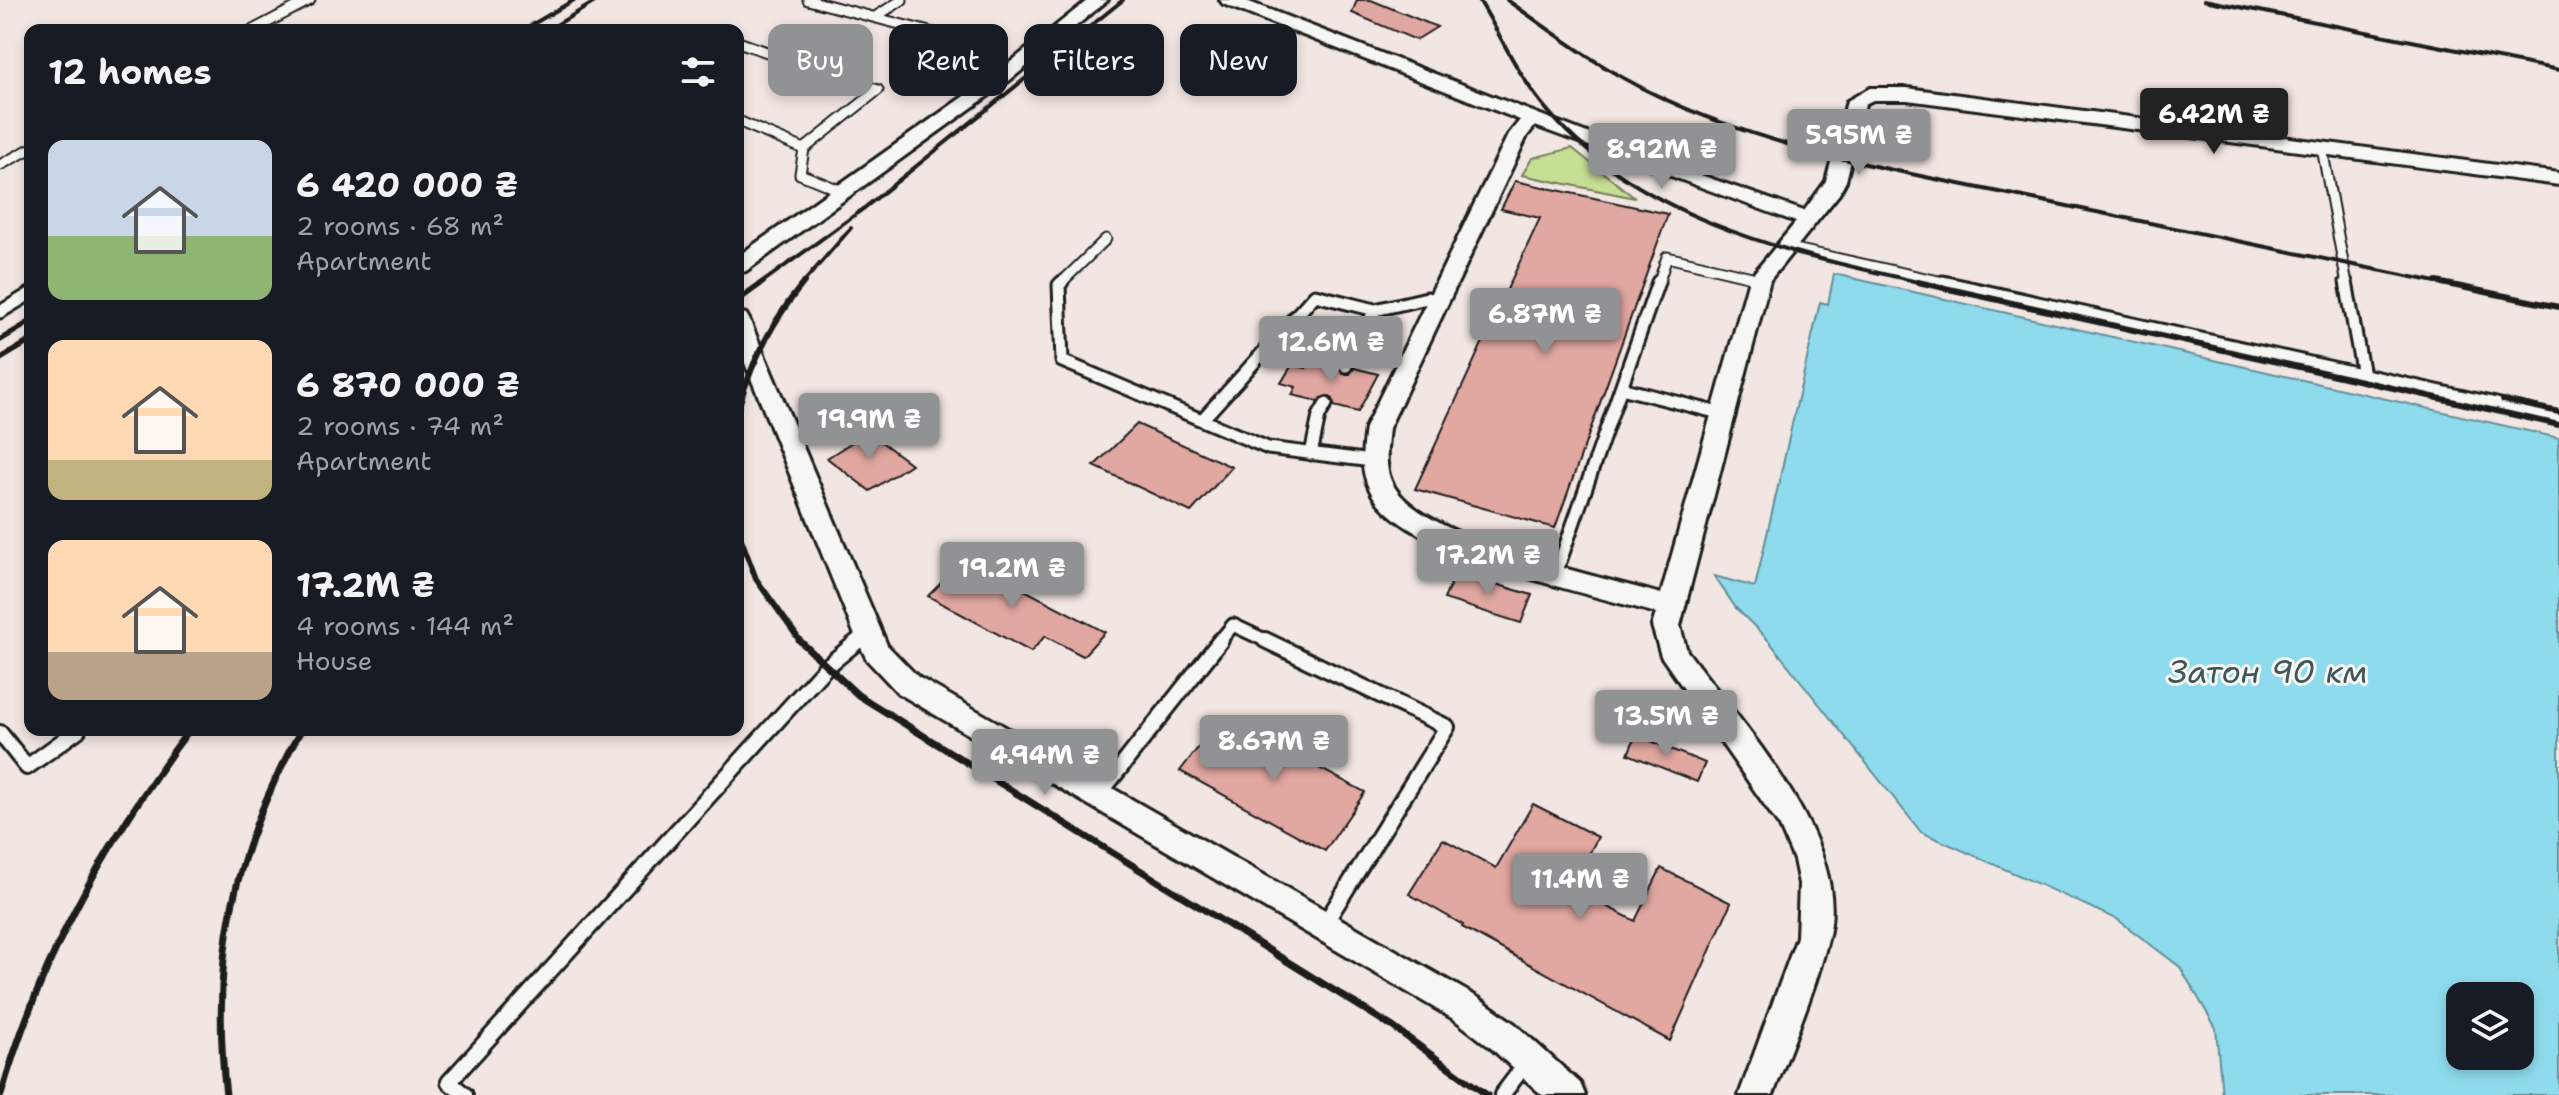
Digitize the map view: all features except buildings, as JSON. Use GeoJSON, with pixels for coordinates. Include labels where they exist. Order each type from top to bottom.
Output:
{"type":"FeatureCollection","features":[{"type":"Feature","properties":{"kind":"street"},"geometry":{"type":"LineString","coordinates":[[744,262],[1004,76],[1099,0]]}},
{"type":"Feature","properties":{"kind":"street"},"geometry":{"type":"LineString","coordinates":[[1229,0],[1532,118],[1808,219]]}},
{"type":"Feature","properties":{"kind":"street"},"geometry":{"type":"LineString","coordinates":[[1756,1095],[1813,937],[1817,917],[1814,873],[1808,852],[1789,812],[1671,648],[1666,626],[1760,279],[1836,181],[1856,101],[1870,94],[1907,94],[2559,179]]}},
{"type":"Feature","properties":{"kind":"street"},"geometry":{"type":"LineString","coordinates":[[1532,118],[1518,135],[1377,428],[1372,461],[1385,494],[1412,522],[1452,542],[1670,607]]}},
{"type":"Feature","properties":{"kind":"street"},"geometry":{"type":"LineString","coordinates":[[744,333],[868,633],[877,652],[908,685],[1467,1009],[1530,1059],[1568,1095]]}},
{"type":"Feature","properties":{"kind":"lane"},"geometry":{"type":"LineString","coordinates":[[264,24],[310,0]]}},
{"type":"Feature","properties":{"kind":"lane"},"geometry":{"type":"LineString","coordinates":[[808,0],[901,24]]}},
{"type":"Feature","properties":{"kind":"lane"},"geometry":{"type":"LineString","coordinates":[[875,17],[902,0]]}},
{"type":"Feature","properties":{"kind":"lane"},"geometry":{"type":"LineString","coordinates":[[744,44],[878,90],[804,149],[800,174],[842,191]]}},
{"type":"Feature","properties":{"kind":"lane"},"geometry":{"type":"LineString","coordinates":[[744,124],[804,149]]}},
{"type":"Feature","properties":{"kind":"lane"},"geometry":{"type":"LineString","coordinates":[[2322,148],[2363,375]]}},
{"type":"Feature","properties":{"kind":"lane"},"geometry":{"type":"LineString","coordinates":[[0,165],[24,152]]}},
{"type":"Feature","properties":{"kind":"lane"},"geometry":{"type":"LineString","coordinates":[[1106,239],[1059,285],[1062,361],[1268,448],[1372,461]]}},
{"type":"Feature","properties":{"kind":"lane"},"geometry":{"type":"LineString","coordinates":[[1786,247],[2559,418]]}},
{"type":"Feature","properties":{"kind":"lane"},"geometry":{"type":"LineString","coordinates":[[1556,573],[1667,257],[1760,279]]}},
{"type":"Feature","properties":{"kind":"lane"},"geometry":{"type":"LineString","coordinates":[[1202,420],[1315,295],[1375,310],[1427,298],[1439,301]]}},
{"type":"Feature","properties":{"kind":"lane"},"geometry":{"type":"LineString","coordinates":[[0,312],[24,298]]}},
{"type":"Feature","properties":{"kind":"lane"},"geometry":{"type":"LineString","coordinates":[[1346,366],[1375,310]]}},
{"type":"Feature","properties":{"kind":"lane"},"geometry":{"type":"LineString","coordinates":[[1621,388],[1723,414]]}},
{"type":"Feature","properties":{"kind":"lane"},"geometry":{"type":"LineString","coordinates":[[1311,454],[1319,416],[1326,404]]}},
{"type":"Feature","properties":{"kind":"lane"},"geometry":{"type":"LineString","coordinates":[[1098,796],[1233,625],[1447,727],[1323,926]]}},
{"type":"Feature","properties":{"kind":"lane"},"geometry":{"type":"LineString","coordinates":[[465,1095],[449,1082],[825,668],[868,633]]}},
{"type":"Feature","properties":{"kind":"lane"},"geometry":{"type":"LineString","coordinates":[[0,733],[27,767],[70,736]]}},
{"type":"Feature","properties":{"kind":"lane"},"geometry":{"type":"LineString","coordinates":[[1502,1095],[1530,1059]]}},
{"type":"Feature","properties":{"kind":"green space"},"geometry":{"type":"Polygon","coordinates":[[[1572,148],[1635,198],[1522,175],[1532,158],[1572,148]]]}},
{"type":"Feature","properties":{"kind":"water","name":"Затон 90 км"},"geometry":{"type":"Polygon","coordinates":[[[1834,274],[2559,438],[2559,1095],[2222,1095],[2216,1028],[2180,967],[2117,919],[1921,832],[1768,640],[1736,608],[1714,576],[1755,587],[1820,302],[1828,304],[1834,274]]]}},
{"type":"Feature","properties":{"kind":"railway"},"geometry":{"type":"LineString","coordinates":[[533,24],[574,0]]}},
{"type":"Feature","properties":{"kind":"railway"},"geometry":{"type":"LineString","coordinates":[[558,24],[598,0]]}},
{"type":"Feature","properties":{"kind":"railway"},"geometry":{"type":"LineString","coordinates":[[760,284],[863,209],[1123,0]]}},
{"type":"Feature","properties":{"kind":"railway"},"geometry":{"type":"LineString","coordinates":[[1479,0],[1542,104],[1580,144],[1622,177],[1669,204],[1769,244],[1927,284]]}},
{"type":"Feature","properties":{"kind":"railway"},"geometry":{"type":"LineString","coordinates":[[1507,0],[1634,84],[1697,113],[1785,144],[1922,176],[2446,284]]}},
{"type":"Feature","properties":{"kind":"railway"},"geometry":{"type":"LineString","coordinates":[[2204,0],[2559,70]]}},
{"type":"Feature","properties":{"kind":"railway"},"geometry":{"type":"LineString","coordinates":[[802,284],[851,228]]}},
{"type":"Feature","properties":{"kind":"railway"},"geometry":{"type":"LineString","coordinates":[[744,296],[763,282]]}},
{"type":"Feature","properties":{"kind":"railway"},"geometry":{"type":"LineString","coordinates":[[744,390],[764,342],[804,282]]}},
{"type":"Feature","properties":{"kind":"railway"},"geometry":{"type":"LineString","coordinates":[[1918,282],[2559,425]]}},
{"type":"Feature","properties":{"kind":"railway"},"geometry":{"type":"LineString","coordinates":[[2437,282],[2559,307]]}},
{"type":"Feature","properties":{"kind":"railway"},"geometry":{"type":"LineString","coordinates":[[0,340],[24,326]]}},
{"type":"Feature","properties":{"kind":"railway"},"geometry":{"type":"LineString","coordinates":[[0,359],[24,345]]}},
{"type":"Feature","properties":{"kind":"railway"},"geometry":{"type":"LineString","coordinates":[[2503,400],[2559,412]]}},
{"type":"Feature","properties":{"kind":"railway"},"geometry":{"type":"LineString","coordinates":[[744,547],[756,579],[801,642]]}},
{"type":"Feature","properties":{"kind":"railway"},"geometry":{"type":"LineString","coordinates":[[801,642],[858,695],[1393,1027],[1487,1095]]}},
{"type":"Feature","properties":{"kind":"railway"},"geometry":{"type":"LineString","coordinates":[[1,1095],[35,996],[78,904],[129,816],[185,736]]}},
{"type":"Feature","properties":{"kind":"railway"},"geometry":{"type":"LineString","coordinates":[[226,1095],[221,997],[232,906],[258,818],[298,736]]}}]}
